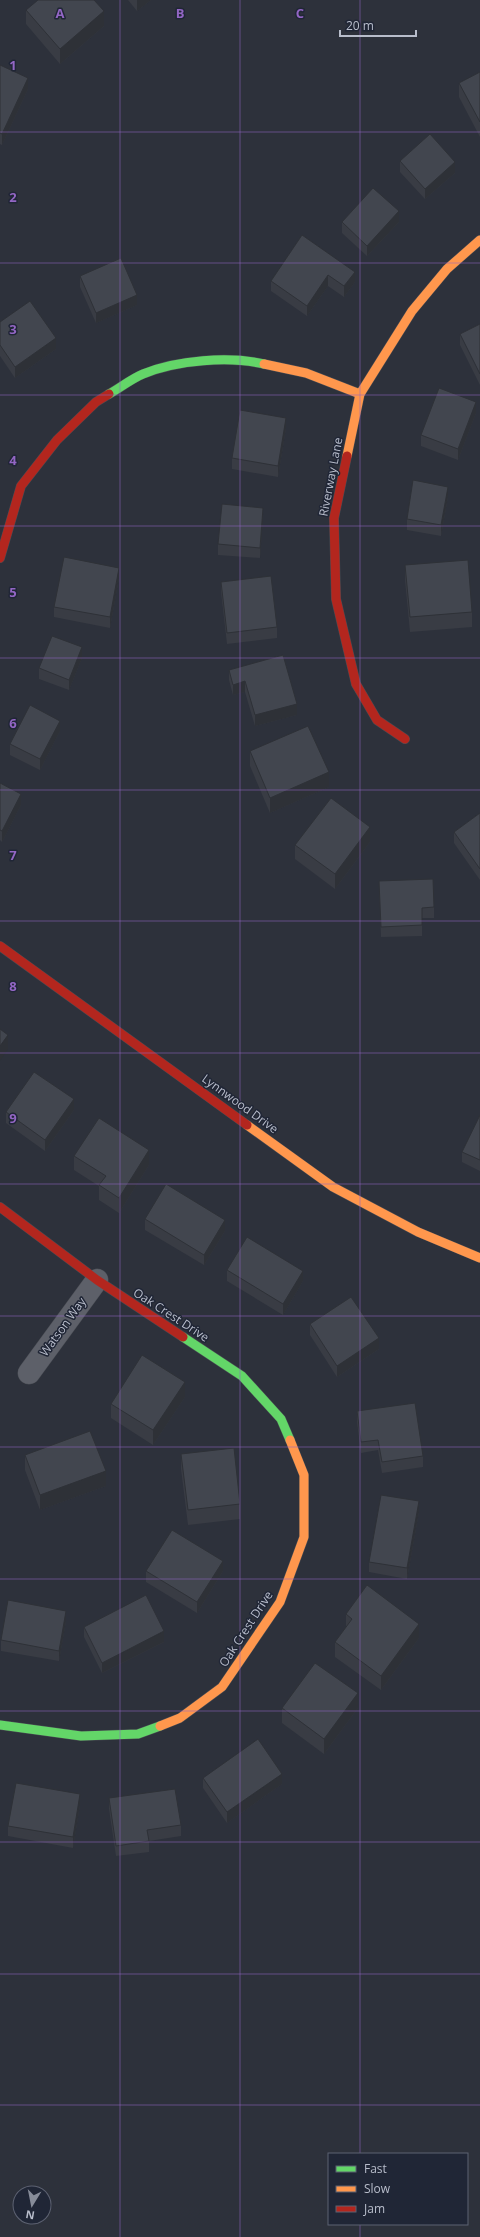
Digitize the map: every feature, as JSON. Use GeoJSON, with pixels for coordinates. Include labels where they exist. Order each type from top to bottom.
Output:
{"type":"FeatureCollection","features":[{"type":"Feature","properties":{"kind":"street","name":"Riverway Lane"},"geometry":{"type":"LineString","coordinates":[[405,739],[377,720],[356,684],[336,599],[334,518],[360,394],[412,311],[447,269],[480,240]]}},
{"type":"Feature","properties":{"kind":"street"},"geometry":{"type":"LineString","coordinates":[[0,558],[22,486],[56,440],[96,402],[143,374],[191,362],[242,359],[306,373],[360,394]]}},
{"type":"Feature","properties":{"kind":"street","name":"Lynnwood Drive"},"geometry":{"type":"LineString","coordinates":[[0,946],[333,1187],[418,1232],[480,1258]]}},
{"type":"Feature","properties":{"kind":"street","name":"Oak Crest Drive"},"geometry":{"type":"LineString","coordinates":[[0,1207],[97,1280],[242,1376],[281,1419],[304,1475],[304,1537],[280,1602],[222,1687],[180,1718],[138,1734],[81,1736],[0,1725]]}},
{"type":"Feature","properties":{"kind":"street","name":"Watson Way"},"geometry":{"type":"LineString","coordinates":[[29,1373],[97,1280]]}},
{"type":"Feature","properties":{"kind":"building"},"geometry":{"type":"Polygon","coordinates":[[[38,0],[94,0],[104,11],[60,49],[26,10],[38,0]]]}},
{"type":"Feature","properties":{"kind":"building"},"geometry":{"type":"Polygon","coordinates":[[[0,65],[28,78],[2,134],[0,133],[0,65]]]}},
{"type":"Feature","properties":{"kind":"building"},"geometry":{"type":"Polygon","coordinates":[[[480,72],[480,122],[459,83],[480,72]]]}},
{"type":"Feature","properties":{"kind":"building"},"geometry":{"type":"Polygon","coordinates":[[[430,134],[455,162],[425,189],[400,161],[430,134]]]}},
{"type":"Feature","properties":{"kind":"building"},"geometry":{"type":"Polygon","coordinates":[[[373,188],[399,211],[367,246],[342,222],[373,188]]]}},
{"type":"Feature","properties":{"kind":"building"},"geometry":{"type":"Polygon","coordinates":[[[302,235],[355,272],[344,286],[328,275],[307,306],[271,281],[302,235]]]}},
{"type":"Feature","properties":{"kind":"building"},"geometry":{"type":"Polygon","coordinates":[[[121,258],[137,295],[96,313],[80,276],[121,258]]]}},
{"type":"Feature","properties":{"kind":"building"},"geometry":{"type":"Polygon","coordinates":[[[30,301],[56,338],[15,367],[0,345],[0,322],[30,301]]]}},
{"type":"Feature","properties":{"kind":"building"},"geometry":{"type":"Polygon","coordinates":[[[480,324],[480,374],[460,334],[480,324]]]}},
{"type":"Feature","properties":{"kind":"building"},"geometry":{"type":"Polygon","coordinates":[[[439,388],[476,402],[458,449],[421,435],[439,388]]]}},
{"type":"Feature","properties":{"kind":"building"},"geometry":{"type":"Polygon","coordinates":[[[240,410],[286,418],[278,466],[232,458],[240,410]]]}},
{"type":"Feature","properties":{"kind":"building"},"geometry":{"type":"Polygon","coordinates":[[[413,480],[448,487],[441,525],[407,519],[413,480]]]}},
{"type":"Feature","properties":{"kind":"building"},"geometry":{"type":"Polygon","coordinates":[[[222,504],[263,508],[260,548],[218,544],[222,504]]]}},
{"type":"Feature","properties":{"kind":"building"},"geometry":{"type":"Polygon","coordinates":[[[64,557],[119,568],[110,617],[54,607],[64,557]]]}},
{"type":"Feature","properties":{"kind":"building"},"geometry":{"type":"Polygon","coordinates":[[[468,560],[472,612],[410,617],[405,565],[468,560]]]}},
{"type":"Feature","properties":{"kind":"building"},"geometry":{"type":"Polygon","coordinates":[[[271,576],[277,627],[227,633],[221,582],[271,576]]]}},
{"type":"Feature","properties":{"kind":"building"},"geometry":{"type":"Polygon","coordinates":[[[52,636],[82,647],[69,680],[39,668],[52,636]]]}},
{"type":"Feature","properties":{"kind":"building"},"geometry":{"type":"Polygon","coordinates":[[[283,655],[297,704],[255,715],[245,681],[233,685],[229,670],[283,655]]]}},
{"type":"Feature","properties":{"kind":"building"},"geometry":{"type":"Polygon","coordinates":[[[30,705],[60,721],[40,759],[10,744],[30,705]]]}},
{"type":"Feature","properties":{"kind":"building"},"geometry":{"type":"Polygon","coordinates":[[[308,726],[329,772],[270,798],[250,751],[308,726]]]}},
{"type":"Feature","properties":{"kind":"building"},"geometry":{"type":"Polygon","coordinates":[[[0,783],[21,794],[2,831],[0,830],[0,783]]]}},
{"type":"Feature","properties":{"kind":"building"},"geometry":{"type":"Polygon","coordinates":[[[331,798],[370,827],[335,874],[295,845],[331,798]]]}},
{"type":"Feature","properties":{"kind":"building"},"geometry":{"type":"Polygon","coordinates":[[[480,813],[480,869],[454,832],[480,813]]]}},
{"type":"Feature","properties":{"kind":"building"},"geometry":{"type":"Polygon","coordinates":[[[433,879],[434,907],[422,908],[422,925],[381,927],[379,881],[433,879]]]}},
{"type":"Feature","properties":{"kind":"building"},"geometry":{"type":"Polygon","coordinates":[[[0,1029],[8,1035],[0,1046],[0,1029]]]}},
{"type":"Feature","properties":{"kind":"building"},"geometry":{"type":"Polygon","coordinates":[[[34,1072],[74,1099],[45,1140],[6,1112],[34,1072]]]}},
{"type":"Feature","properties":{"kind":"building"},"geometry":{"type":"Polygon","coordinates":[[[480,1115],[480,1160],[462,1152],[480,1115]]]}},
{"type":"Feature","properties":{"kind":"building"},"geometry":{"type":"Polygon","coordinates":[[[99,1118],[149,1150],[119,1198],[99,1185],[106,1176],[74,1156],[99,1118]]]}},
{"type":"Feature","properties":{"kind":"building"},"geometry":{"type":"Polygon","coordinates":[[[166,1184],[225,1220],[204,1255],[145,1219],[166,1184]]]}},
{"type":"Feature","properties":{"kind":"building"},"geometry":{"type":"Polygon","coordinates":[[[247,1237],[303,1271],[283,1304],[227,1270],[247,1237]]]}},
{"type":"Feature","properties":{"kind":"building"},"geometry":{"type":"Polygon","coordinates":[[[351,1297],[379,1338],[337,1366],[310,1324],[351,1297]]]}},
{"type":"Feature","properties":{"kind":"building"},"geometry":{"type":"Polygon","coordinates":[[[142,1355],[185,1382],[153,1430],[111,1404],[142,1355]]]}},
{"type":"Feature","properties":{"kind":"building"},"geometry":{"type":"Polygon","coordinates":[[[415,1403],[423,1456],[382,1462],[378,1440],[361,1442],[357,1411],[415,1403]]]}},
{"type":"Feature","properties":{"kind":"building"},"geometry":{"type":"Polygon","coordinates":[[[90,1431],[106,1471],[40,1495],[25,1455],[90,1431]]]}},
{"type":"Feature","properties":{"kind":"building"},"geometry":{"type":"Polygon","coordinates":[[[234,1448],[240,1504],[188,1510],[181,1454],[234,1448]]]}},
{"type":"Feature","properties":{"kind":"building"},"geometry":{"type":"Polygon","coordinates":[[[381,1495],[419,1501],[407,1568],[369,1562],[381,1495]]]}},
{"type":"Feature","properties":{"kind":"building"},"geometry":{"type":"Polygon","coordinates":[[[172,1530],[223,1561],[197,1602],[146,1571],[172,1530]]]}},
{"type":"Feature","properties":{"kind":"building"},"geometry":{"type":"Polygon","coordinates":[[[367,1585],[419,1624],[381,1676],[335,1642],[352,1619],[346,1614],[367,1585]]]}},
{"type":"Feature","properties":{"kind":"building"},"geometry":{"type":"Polygon","coordinates":[[[146,1595],[164,1631],[102,1663],[84,1627],[146,1595]]]}},
{"type":"Feature","properties":{"kind":"building"},"geometry":{"type":"Polygon","coordinates":[[[8,1600],[66,1611],[59,1651],[1,1640],[8,1600]]]}},
{"type":"Feature","properties":{"kind":"building"},"geometry":{"type":"Polygon","coordinates":[[[315,1663],[358,1693],[324,1739],[282,1708],[315,1663]]]}},
{"type":"Feature","properties":{"kind":"building"},"geometry":{"type":"Polygon","coordinates":[[[258,1739],[282,1774],[227,1812],[203,1778],[258,1739]]]}},
{"type":"Feature","properties":{"kind":"building"},"geometry":{"type":"Polygon","coordinates":[[[16,1783],[80,1794],[73,1837],[8,1826],[16,1783]]]}},
{"type":"Feature","properties":{"kind":"building"},"geometry":{"type":"Polygon","coordinates":[[[175,1789],[181,1825],[147,1830],[149,1841],[116,1846],[109,1798],[175,1789]]]}},
{"type":"Feature","properties":{"kind":"traffic: fast"},"geometry":{"type":"LineString","coordinates":[[109,394],[134,378],[171,365],[219,360],[235,360],[264,364]]}},
{"type":"Feature","properties":{"kind":"traffic: fast"},"geometry":{"type":"LineString","coordinates":[[183,1337],[242,1376],[281,1419],[290,1440]]}},
{"type":"Feature","properties":{"kind":"traffic: fast"},"geometry":{"type":"LineString","coordinates":[[0,1725],[81,1736],[138,1734],[160,1726]]}},
{"type":"Feature","properties":{"kind":"traffic: slow"},"geometry":{"type":"LineString","coordinates":[[347,456],[360,394],[412,311],[447,269],[480,240]]}},
{"type":"Feature","properties":{"kind":"traffic: slow"},"geometry":{"type":"LineString","coordinates":[[264,364],[306,373],[360,394]]}},
{"type":"Feature","properties":{"kind":"traffic: slow"},"geometry":{"type":"LineString","coordinates":[[247,1125],[333,1187],[418,1232],[480,1258]]}},
{"type":"Feature","properties":{"kind":"traffic: slow"},"geometry":{"type":"LineString","coordinates":[[160,1726],[180,1718],[222,1687],[280,1602],[304,1537],[304,1475],[290,1440]]}},
{"type":"Feature","properties":{"kind":"traffic: jam"},"geometry":{"type":"LineString","coordinates":[[0,558],[21,486],[57,440],[96,402],[109,394]]}},
{"type":"Feature","properties":{"kind":"traffic: jam"},"geometry":{"type":"LineString","coordinates":[[347,456],[334,518],[336,599],[356,684],[377,720],[405,739]]}},
{"type":"Feature","properties":{"kind":"traffic: jam"},"geometry":{"type":"LineString","coordinates":[[0,946],[247,1125]]}},
{"type":"Feature","properties":{"kind":"traffic: jam"},"geometry":{"type":"LineString","coordinates":[[0,1207],[97,1280],[183,1337]]}}]}
